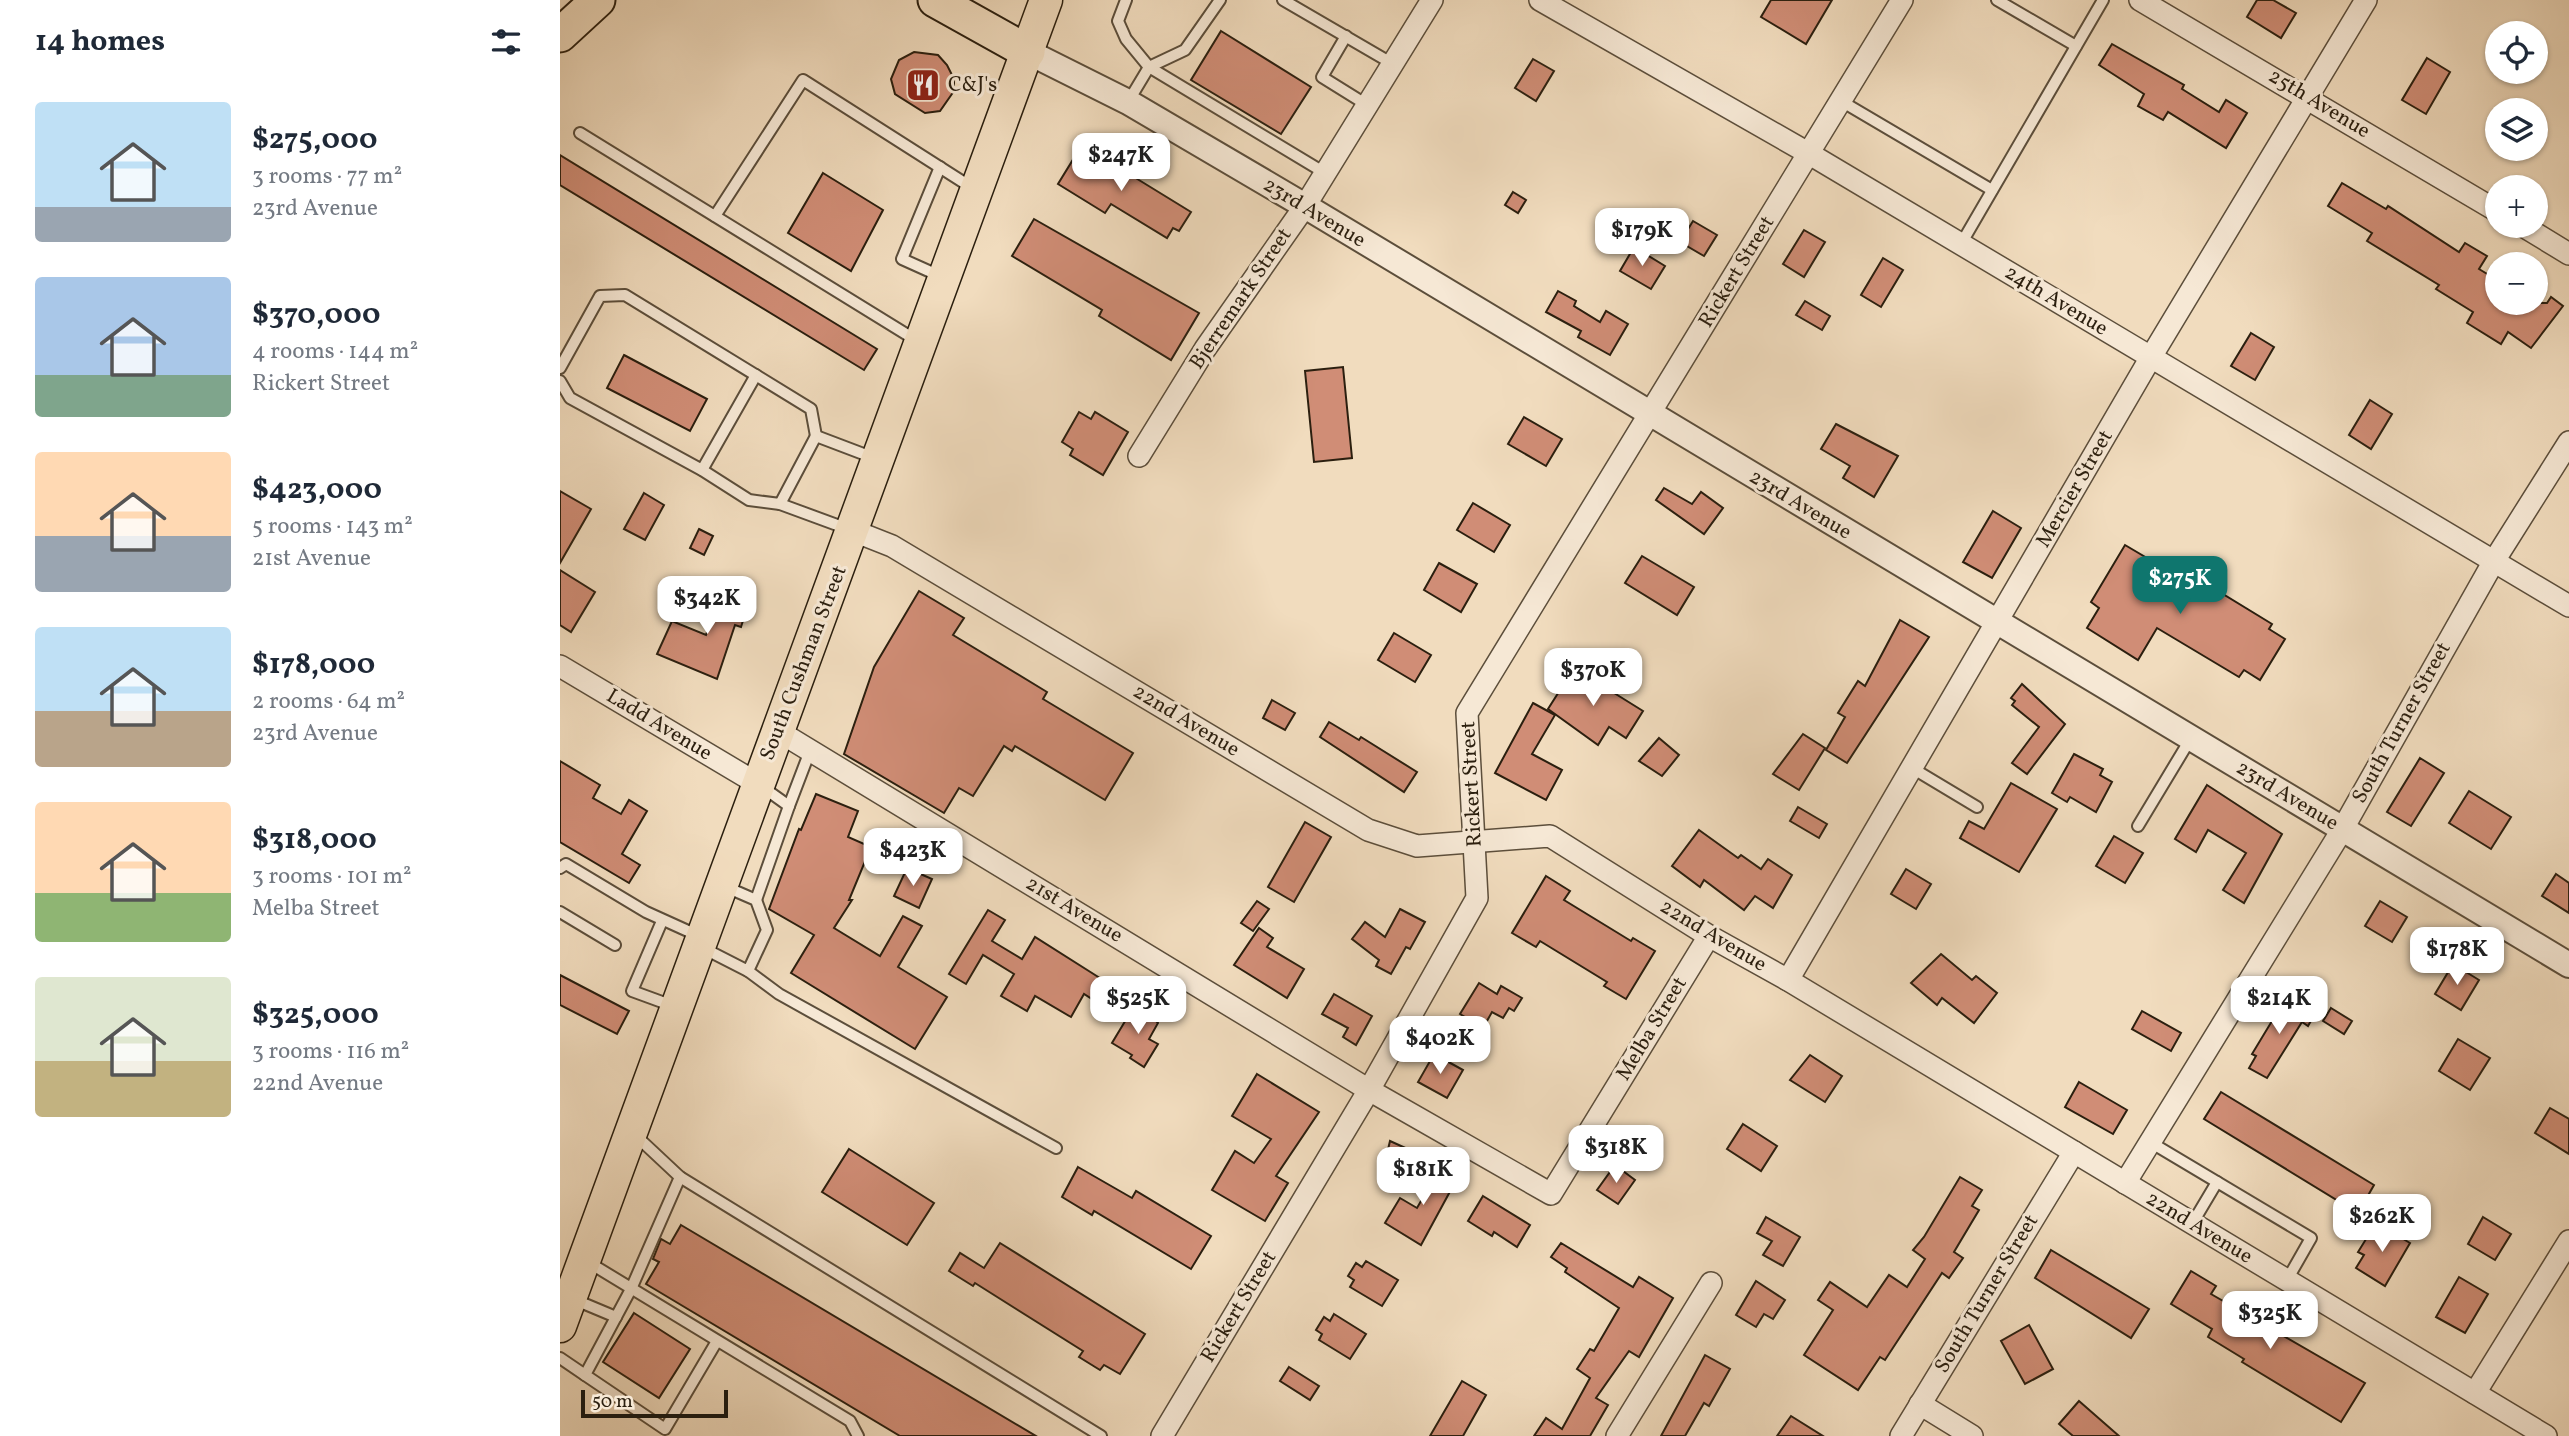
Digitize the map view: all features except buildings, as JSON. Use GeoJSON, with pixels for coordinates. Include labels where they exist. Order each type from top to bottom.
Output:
{"type":"FeatureCollection","features":[{"type":"Feature","properties":{"kind":"highway"},"geometry":{"type":"LineString","coordinates":[[560,35],[598,0]]}},
{"type":"Feature","properties":{"kind":"highway"},"geometry":{"type":"LineString","coordinates":[[935,0],[1018,39]]}},
{"type":"Feature","properties":{"kind":"main road","name":"South Cushman Street"},"geometry":{"type":"LineString","coordinates":[[565,1312],[977,190],[1018,39],[1046,0]]}},
{"type":"Feature","properties":{"kind":"street","name":"Bjerremark Street"},"geometry":{"type":"LineString","coordinates":[[1139,456],[1205,349],[1305,206],[1432,0]]}},
{"type":"Feature","properties":{"kind":"street","name":"24th Avenue"},"geometry":{"type":"LineString","coordinates":[[1541,0],[1808,153],[2569,606]]}},
{"type":"Feature","properties":{"kind":"street","name":"Rickert Street"},"geometry":{"type":"LineString","coordinates":[[1162,1436],[1369,1090],[1477,898],[1467,713],[1651,416],[1902,0]]}},
{"type":"Feature","properties":{"kind":"street","name":"25th Avenue"},"geometry":{"type":"LineString","coordinates":[[2140,0],[2485,204]]}},
{"type":"Feature","properties":{"kind":"street","name":"Mercier Street"},"geometry":{"type":"LineString","coordinates":[[1788,980],[2151,357],[2366,0]]}},
{"type":"Feature","properties":{"kind":"street","name":"23rd Avenue"},"geometry":{"type":"LineString","coordinates":[[1018,39],[1305,206],[2569,965]]}},
{"type":"Feature","properties":{"kind":"street"},"geometry":{"type":"LineString","coordinates":[[2543,238],[2569,254]]}},
{"type":"Feature","properties":{"kind":"street","name":"South Turner Street"},"geometry":{"type":"LineString","coordinates":[[2125,1183],[2342,830],[2494,561],[2569,442]]}},
{"type":"Feature","properties":{"kind":"street","name":"22nd Avenue"},"geometry":{"type":"LineString","coordinates":[[854,531],[892,546],[1368,830],[1417,846],[1550,836],[1709,936],[1788,980],[2546,1436]]}},
{"type":"Feature","properties":{"kind":"street","name":"Ladd Avenue"},"geometry":{"type":"LineString","coordinates":[[560,666],[758,784]]}},
{"type":"Feature","properties":{"kind":"street","name":"21st Avenue"},"geometry":{"type":"LineString","coordinates":[[778,731],[1369,1090],[1551,1194]]}},
{"type":"Feature","properties":{"kind":"street","name":"Melba Street"},"geometry":{"type":"LineString","coordinates":[[1551,1194],[1709,936]]}},
{"type":"Feature","properties":{"kind":"street","name":"South Turner Street"},"geometry":{"type":"LineString","coordinates":[[1901,1436],[2074,1152]]}},
{"type":"Feature","properties":{"kind":"street"},"geometry":{"type":"LineString","coordinates":[[2475,1393],[2569,1241]]}},
{"type":"Feature","properties":{"kind":"street"},"geometry":{"type":"LineString","coordinates":[[1617,1436],[1711,1283]]}},
{"type":"Feature","properties":{"kind":"street"},"geometry":{"type":"LineString","coordinates":[[1920,1404],[1972,1436]]}},
{"type":"Feature","properties":{"kind":"lane"},"geometry":{"type":"LineString","coordinates":[[1126,0],[1118,21],[1126,39],[1149,67],[1325,173]]}},
{"type":"Feature","properties":{"kind":"lane"},"geometry":{"type":"LineString","coordinates":[[1128,102],[1149,67],[1185,50],[1220,0]]}},
{"type":"Feature","properties":{"kind":"lane"},"geometry":{"type":"LineString","coordinates":[[1283,0],[1393,64]]}},
{"type":"Feature","properties":{"kind":"lane"},"geometry":{"type":"LineString","coordinates":[[1997,0],[2076,46]]}},
{"type":"Feature","properties":{"kind":"lane"},"geometry":{"type":"LineString","coordinates":[[1961,244],[2103,0]]}},
{"type":"Feature","properties":{"kind":"lane"},"geometry":{"type":"LineString","coordinates":[[1346,36],[1322,77],[1367,105]]}},
{"type":"Feature","properties":{"kind":"lane"},"geometry":{"type":"LineString","coordinates":[[715,216],[803,80],[977,190]]}},
{"type":"Feature","properties":{"kind":"lane"},"geometry":{"type":"LineString","coordinates":[[1841,102],[1992,190]]}},
{"type":"Feature","properties":{"kind":"lane"},"geometry":{"type":"LineString","coordinates":[[580,133],[921,343]]}},
{"type":"Feature","properties":{"kind":"lane"},"geometry":{"type":"LineString","coordinates":[[940,167],[902,259],[945,279]]}},
{"type":"Feature","properties":{"kind":"lane"},"geometry":{"type":"LineString","coordinates":[[560,368],[600,296],[625,295],[756,375],[811,409],[816,436],[780,504]]}},
{"type":"Feature","properties":{"kind":"lane"},"geometry":{"type":"LineString","coordinates":[[702,470],[756,375]]}},
{"type":"Feature","properties":{"kind":"lane"},"geometry":{"type":"LineString","coordinates":[[560,381],[570,398],[702,470],[749,500],[780,504],[854,531]]}},
{"type":"Feature","properties":{"kind":"lane"},"geometry":{"type":"LineString","coordinates":[[816,436],[880,460]]}},
{"type":"Feature","properties":{"kind":"lane"},"geometry":{"type":"LineString","coordinates":[[2138,826],[2191,738]]}},
{"type":"Feature","properties":{"kind":"lane"},"geometry":{"type":"LineString","coordinates":[[748,971],[767,930],[757,900],[810,751]]}},
{"type":"Feature","properties":{"kind":"lane"},"geometry":{"type":"LineString","coordinates":[[1912,768],[1977,807]]}},
{"type":"Feature","properties":{"kind":"lane"},"geometry":{"type":"LineString","coordinates":[[758,784],[789,806]]}},
{"type":"Feature","properties":{"kind":"lane"},"geometry":{"type":"LineString","coordinates":[[560,867],[566,864],[748,971],[779,994],[1056,1148]]}},
{"type":"Feature","properties":{"kind":"lane"},"geometry":{"type":"LineString","coordinates":[[721,885],[757,900]]}},
{"type":"Feature","properties":{"kind":"lane"},"geometry":{"type":"LineString","coordinates":[[560,912],[615,945]]}},
{"type":"Feature","properties":{"kind":"lane"},"geometry":{"type":"LineString","coordinates":[[662,921],[632,991],[676,1008]]}},
{"type":"Feature","properties":{"kind":"lane"},"geometry":{"type":"LineString","coordinates":[[631,1131],[680,1177],[1101,1436]]}},
{"type":"Feature","properties":{"kind":"lane"},"geometry":{"type":"LineString","coordinates":[[2150,1142],[2311,1238],[2287,1280]]}},
{"type":"Feature","properties":{"kind":"lane"},"geometry":{"type":"LineString","coordinates":[[585,1375],[631,1289],[680,1177]]}},
{"type":"Feature","properties":{"kind":"lane"},"geometry":{"type":"LineString","coordinates":[[2192,1224],[2217,1182]]}},
{"type":"Feature","properties":{"kind":"lane"},"geometry":{"type":"LineString","coordinates":[[584,1260],[849,1421],[858,1436]]}},
{"type":"Feature","properties":{"kind":"lane"},"geometry":{"type":"LineString","coordinates":[[565,1312],[616,1317]]}},
{"type":"Feature","properties":{"kind":"lane"},"geometry":{"type":"LineString","coordinates":[[560,1358],[665,1429],[717,1341]]}},
{"type":"Feature","properties":{"kind":"place","name":"C&J's"},"geometry":{"type":"Point","coordinates":[923,85]}}]}
